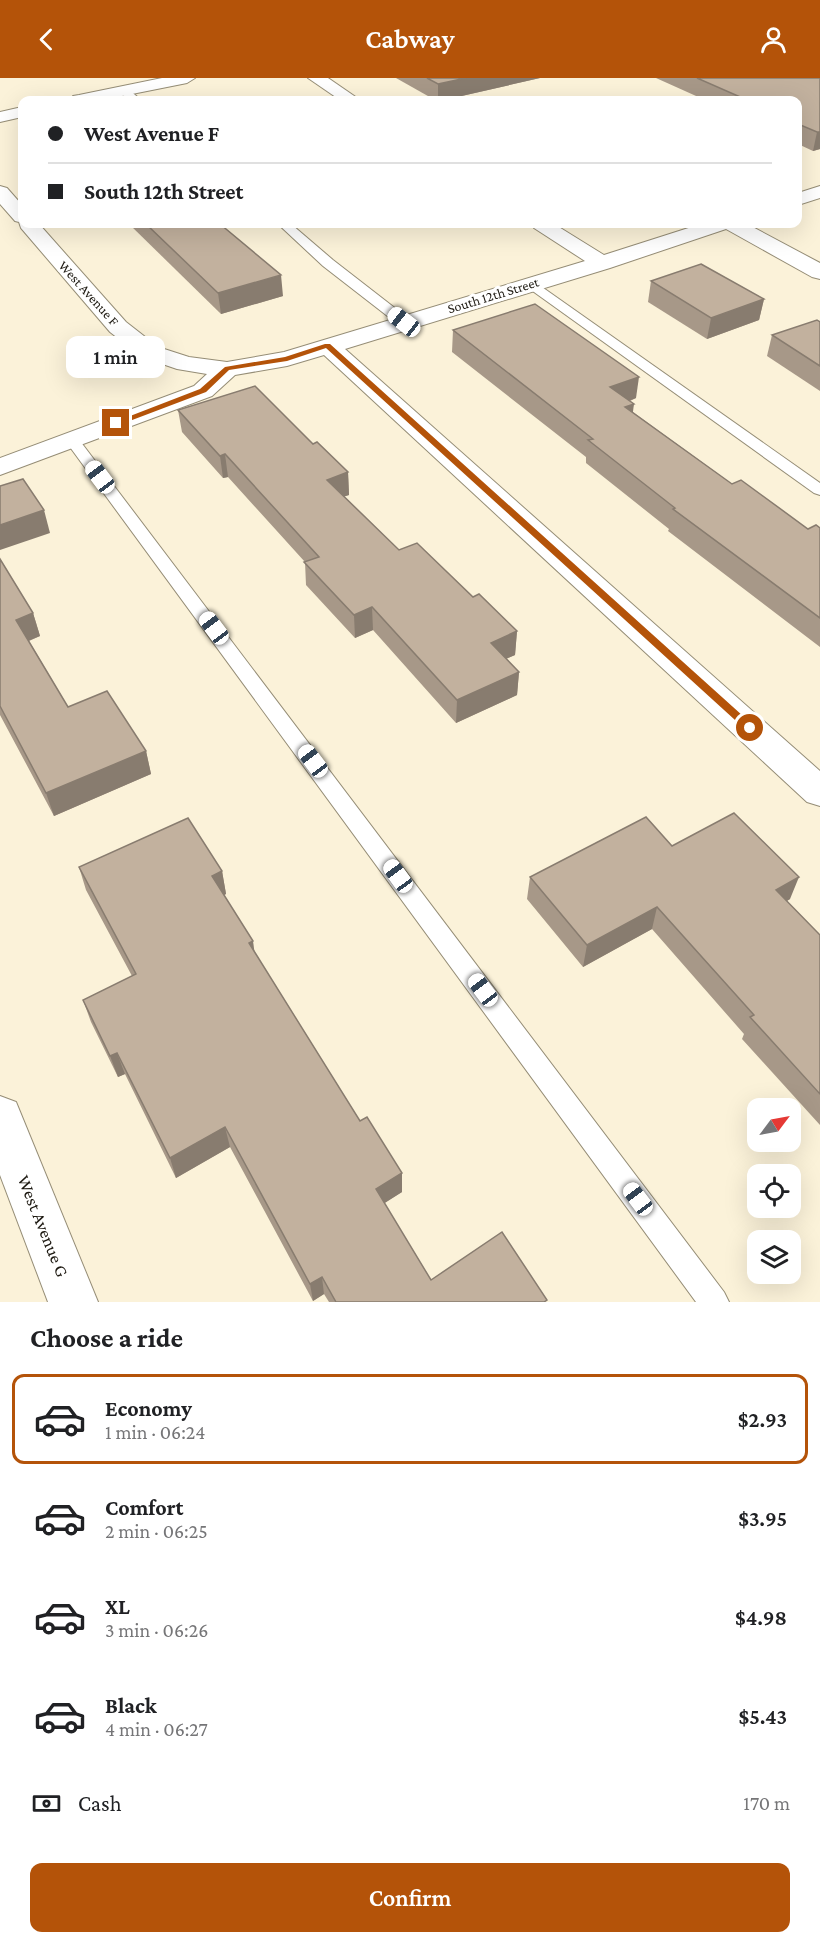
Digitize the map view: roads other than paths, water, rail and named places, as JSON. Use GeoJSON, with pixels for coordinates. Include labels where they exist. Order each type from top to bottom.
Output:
{"type":"FeatureCollection","features":[{"type":"Feature","properties":{"kind":"street"},"geometry":{"type":"LineString","coordinates":[[130,96],[186,78]]}},
{"type":"Feature","properties":{"kind":"street"},"geometry":{"type":"LineString","coordinates":[[316,78],[345,96]]}},
{"type":"Feature","properties":{"kind":"street"},"geometry":{"type":"LineString","coordinates":[[0,117],[18,113]]}},
{"type":"Feature","properties":{"kind":"street"},"geometry":{"type":"LineString","coordinates":[[0,192],[18,212]]}},
{"type":"Feature","properties":{"kind":"street"},"geometry":{"type":"LineString","coordinates":[[802,198],[820,192]]}},
{"type":"Feature","properties":{"kind":"street","name":"West Avenue F"},"geometry":{"type":"LineString","coordinates":[[31,228],[118,327],[150,352],[186,364],[227,369]]}},
{"type":"Feature","properties":{"kind":"street"},"geometry":{"type":"LineString","coordinates":[[547,228],[602,263]]}},
{"type":"Feature","properties":{"kind":"street","name":"South 12th Street"},"geometry":{"type":"LineString","coordinates":[[227,369],[287,359],[602,263],[708,228]]}},
{"type":"Feature","properties":{"kind":"street"},"geometry":{"type":"LineString","coordinates":[[740,228],[820,272]]}},
{"type":"Feature","properties":{"kind":"street"},"geometry":{"type":"LineString","coordinates":[[327,345],[820,792]]}},
{"type":"Feature","properties":{"kind":"street"},"geometry":{"type":"LineString","coordinates":[[0,467],[203,391],[227,369]]}},
{"type":"Feature","properties":{"kind":"street","name":"West Avenue G"},"geometry":{"type":"LineString","coordinates":[[0,1117],[73,1302]]}},
{"type":"Feature","properties":{"kind":"lane"},"geometry":{"type":"LineString","coordinates":[[289,228],[328,263],[404,322]]}},
{"type":"Feature","properties":{"kind":"lane"},"geometry":{"type":"LineString","coordinates":[[532,284],[820,490]]}},
{"type":"Feature","properties":{"kind":"lane"},"geometry":{"type":"LineString","coordinates":[[72,440],[714,1302]]}}]}
